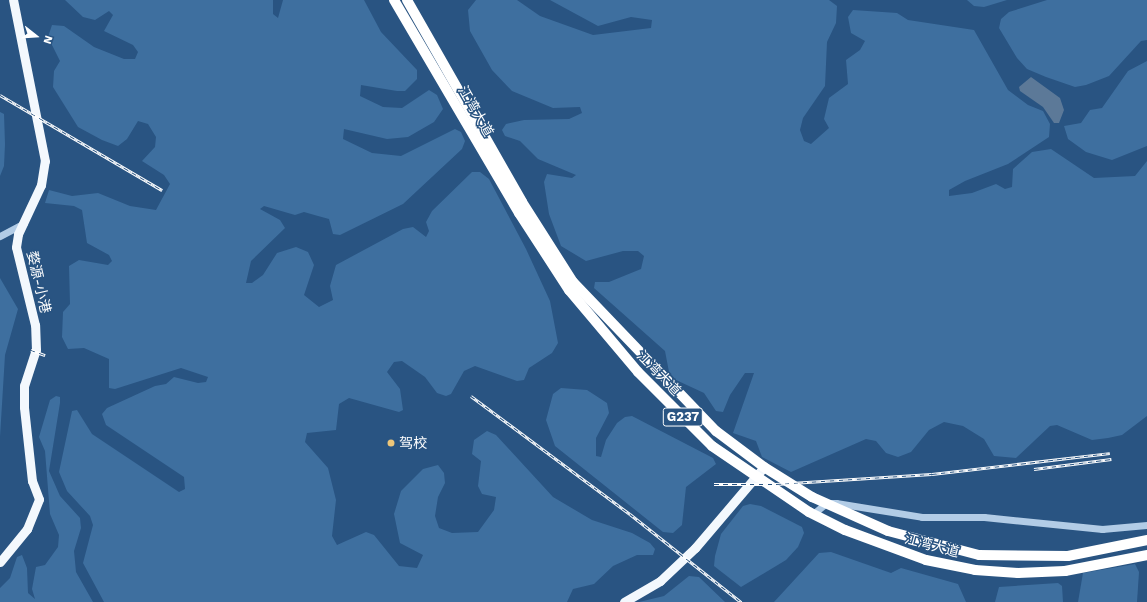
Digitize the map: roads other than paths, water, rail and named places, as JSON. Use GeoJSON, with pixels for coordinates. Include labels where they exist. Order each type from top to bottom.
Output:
{"type":"FeatureCollection","features":[{"type":"Feature","properties":{"kind":"highway","name":"江湾大道"},"geometry":{"type":"LineString","coordinates":[[394,0],[519,213],[582,307],[638,372],[712,446],[813,514],[926,560],[975,570],[1065,571],[1147,554]]}},
{"type":"Feature","properties":{"kind":"highway","name":"江湾大道"},"geometry":{"type":"LineString","coordinates":[[407,0],[522,202],[573,282],[716,431],[764,467],[826,504],[888,531],[979,555],[1068,556],[1147,540]]}},
{"type":"Feature","properties":{"kind":"main road","name":"婺源-小港"},"geometry":{"type":"LineString","coordinates":[[0,562],[27,529],[39,498],[32,481],[24,407],[24,386],[36,350],[35,325],[16,247],[24,223],[41,185],[46,161],[13,0]]}},
{"type":"Feature","properties":{"kind":"main road"},"geometry":{"type":"LineString","coordinates":[[624,602],[660,581],[695,548],[764,467]]}},
{"type":"Feature","properties":{"kind":"street"},"geometry":{"type":"LineString","coordinates":[[0,236],[24,223]]}},
{"type":"Feature","properties":{"kind":"street"},"geometry":{"type":"LineString","coordinates":[[813,514],[826,504],[922,517],[984,517],[1102,529],[1147,525]]}},
{"type":"Feature","properties":{"kind":"railway"},"geometry":{"type":"LineString","coordinates":[[0,95],[162,190]]}},
{"type":"Feature","properties":{"kind":"railway"},"geometry":{"type":"LineString","coordinates":[[31,350],[45,355]]}},
{"type":"Feature","properties":{"kind":"railway"},"geometry":{"type":"LineString","coordinates":[[471,396],[630,514],[741,602]]}},
{"type":"Feature","properties":{"kind":"railway"},"geometry":{"type":"LineString","coordinates":[[714,484],[776,484],[932,474],[1110,453]]}},
{"type":"Feature","properties":{"kind":"railway"},"geometry":{"type":"LineString","coordinates":[[1034,469],[1111,459]]}},
{"type":"Feature","properties":{"kind":"place","name":"驾校"},"geometry":{"type":"Point","coordinates":[391,443]}}]}
